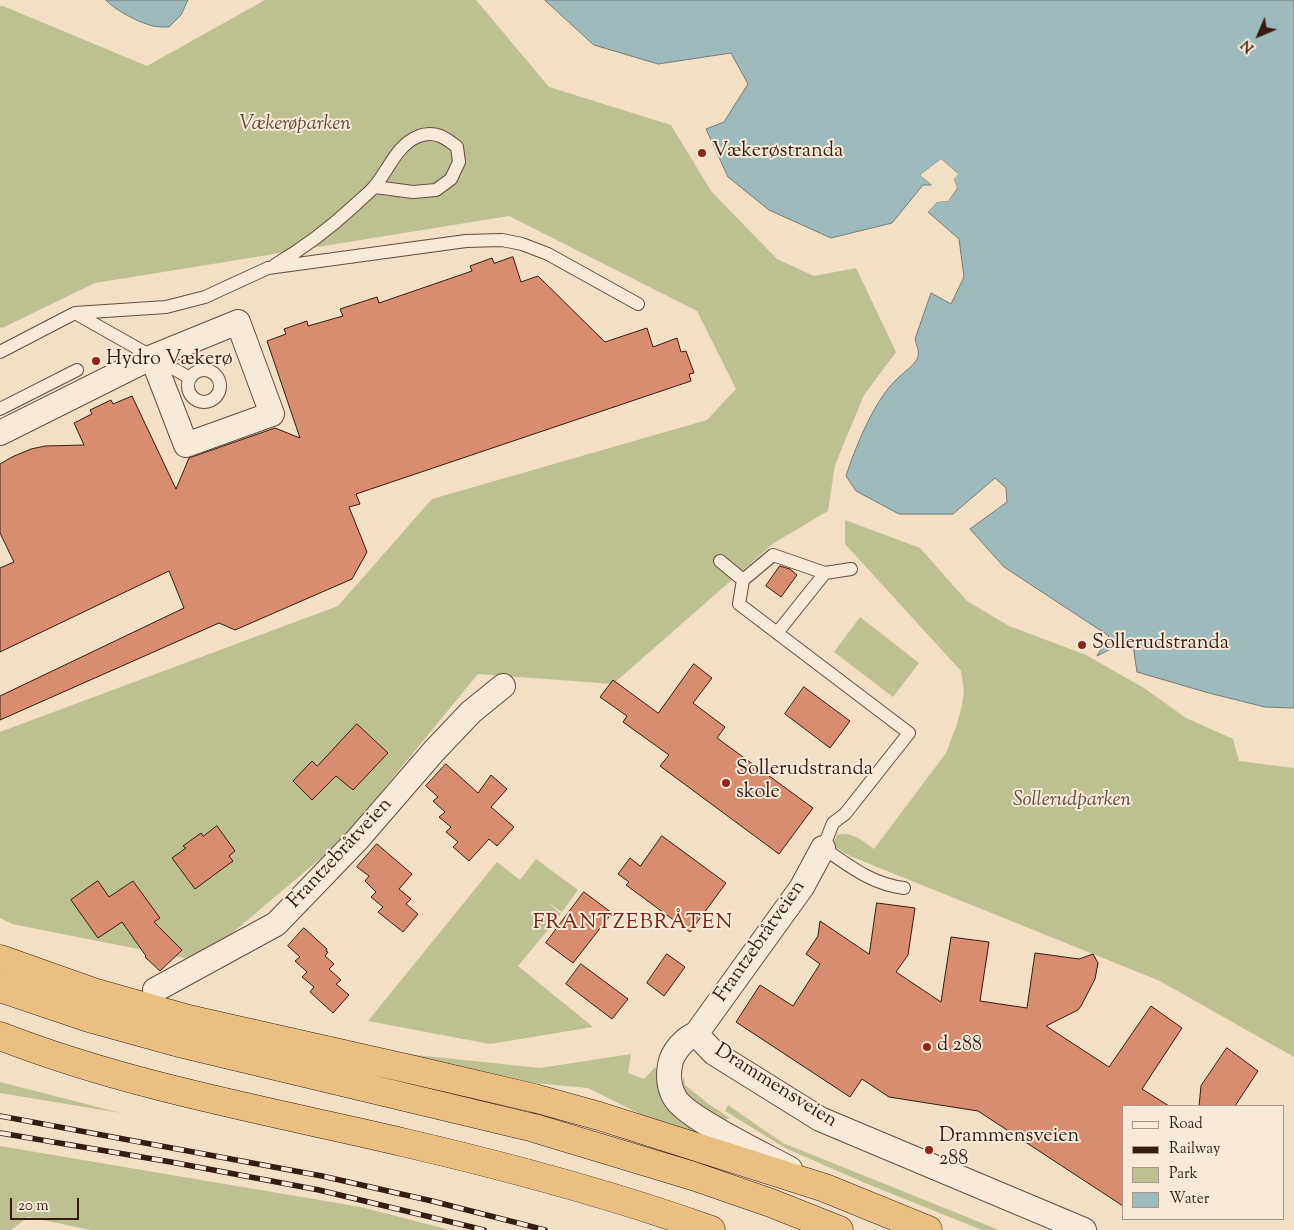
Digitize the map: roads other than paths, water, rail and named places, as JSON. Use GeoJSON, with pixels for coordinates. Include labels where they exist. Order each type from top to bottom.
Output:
{"type":"FeatureCollection","features":[{"type":"Feature","properties":{"kind":"highway"},"geometry":{"type":"LineString","coordinates":[[0,959],[93,992],[188,1019],[451,1079],[599,1116],[825,1188],[928,1230]]}},
{"type":"Feature","properties":{"kind":"highway"},"geometry":{"type":"LineString","coordinates":[[0,988],[89,1018],[183,1044],[534,1128],[693,1176],[771,1203],[839,1230]]}},
{"type":"Feature","properties":{"kind":"highway"},"geometry":{"type":"LineString","coordinates":[[0,1036],[44,1052],[175,1090],[405,1142],[528,1173],[604,1195],[710,1230]]}},
{"type":"Feature","properties":{"kind":"street"},"geometry":{"type":"LineString","coordinates":[[0,433],[152,357],[238,322],[272,414],[186,445],[152,357]]}},
{"type":"Feature","properties":{"kind":"street","name":"Frantzebråtveien"},"geometry":{"type":"LineString","coordinates":[[155,990],[276,924],[357,840],[434,751],[471,712],[503,686]]}},
{"type":"Feature","properties":{"kind":"street","name":"Frantzebråtveien"},"geometry":{"type":"LineString","coordinates":[[696,1034],[802,887],[823,848]]}},
{"type":"Feature","properties":{"kind":"street","name":"Drammensveien"},"geometry":{"type":"LineString","coordinates":[[825,1188],[694,1116],[676,1100],[670,1085],[671,1059],[687,1037],[696,1034],[714,1053],[820,1119],[1084,1230]]}},
{"type":"Feature","properties":{"kind":"lane"},"geometry":{"type":"LineString","coordinates":[[0,352],[75,313],[166,307],[204,297],[268,268],[317,237],[375,186],[401,148],[420,136],[434,134],[444,136],[457,147],[459,162],[451,179],[436,190],[413,192],[375,186]]}},
{"type":"Feature","properties":{"kind":"lane"},"geometry":{"type":"LineString","coordinates":[[268,268],[466,241],[502,240],[522,244],[548,254],[638,304]]}},
{"type":"Feature","properties":{"kind":"lane"},"geometry":{"type":"LineString","coordinates":[[75,313],[190,378]]}},
{"type":"Feature","properties":{"kind":"lane"},"geometry":{"type":"LineString","coordinates":[[0,409],[77,370]]}},
{"type":"Feature","properties":{"kind":"lane"},"geometry":{"type":"LineString","coordinates":[[851,569],[825,573],[773,555],[743,580],[739,604],[909,733],[845,814],[833,823],[823,848],[870,880],[891,887],[904,888]]}},
{"type":"Feature","properties":{"kind":"lane"},"geometry":{"type":"LineString","coordinates":[[720,561],[743,580]]}},
{"type":"Feature","properties":{"kind":"lane"},"geometry":{"type":"LineString","coordinates":[[777,633],[825,573]]}},
{"type":"Feature","properties":{"kind":"water"},"geometry":{"type":"Polygon","coordinates":[[[106,0],[188,0],[181,15],[169,27],[159,27],[128,16],[106,0]]]}},
{"type":"Feature","properties":{"kind":"water"},"geometry":{"type":"Polygon","coordinates":[[[545,0],[1294,0],[1294,708],[1265,707],[1137,672],[1132,638],[1097,656],[1109,636],[1004,567],[970,529],[1007,502],[1006,488],[995,478],[953,514],[899,514],[856,491],[846,476],[854,453],[878,402],[893,383],[916,361],[918,350],[915,339],[931,293],[951,304],[964,277],[959,239],[928,212],[937,202],[948,201],[957,189],[954,179],[957,173],[941,159],[920,175],[932,185],[923,185],[892,223],[831,238],[769,210],[728,177],[706,129],[724,122],[748,84],[731,53],[658,64],[594,45],[545,0]]]}},
{"type":"Feature","properties":{"kind":"railway"},"geometry":{"type":"LineString","coordinates":[[0,1116],[322,1176],[432,1201],[545,1230]]}},
{"type":"Feature","properties":{"kind":"railway"},"geometry":{"type":"LineString","coordinates":[[0,1133],[171,1162],[319,1190],[484,1230]]}},
{"type":"Feature","properties":{"kind":"place","name":"Vækerøstranda"},"geometry":{"type":"Point","coordinates":[702,153]}},
{"type":"Feature","properties":{"kind":"place","name":"Hydro Vækerø"},"geometry":{"type":"Point","coordinates":[96,361]}},
{"type":"Feature","properties":{"kind":"place","name":"Sollerudstranda"},"geometry":{"type":"Point","coordinates":[1082,645]}},
{"type":"Feature","properties":{"kind":"place","name":"Sollerudstranda skole"},"geometry":{"type":"Point","coordinates":[726,783]}},
{"type":"Feature","properties":{"kind":"place","name":"d 288"},"geometry":{"type":"Point","coordinates":[927,1047]}},
{"type":"Feature","properties":{"kind":"place","name":"Drammensveien 288"},"geometry":{"type":"Point","coordinates":[929,1150]}},
{"type":"Feature","properties":{"kind":"district","name":"FRANTZEBRÅTEN"},"geometry":{"type":"Point","coordinates":[633,924]}},
{"type":"Feature","properties":{"kind":"park label","name":"Vækerøparken"},"geometry":{"type":"Point","coordinates":[295,126]}},
{"type":"Feature","properties":{"kind":"park label","name":"Sollerudparken"},"geometry":{"type":"Point","coordinates":[1072,802]}}]}
